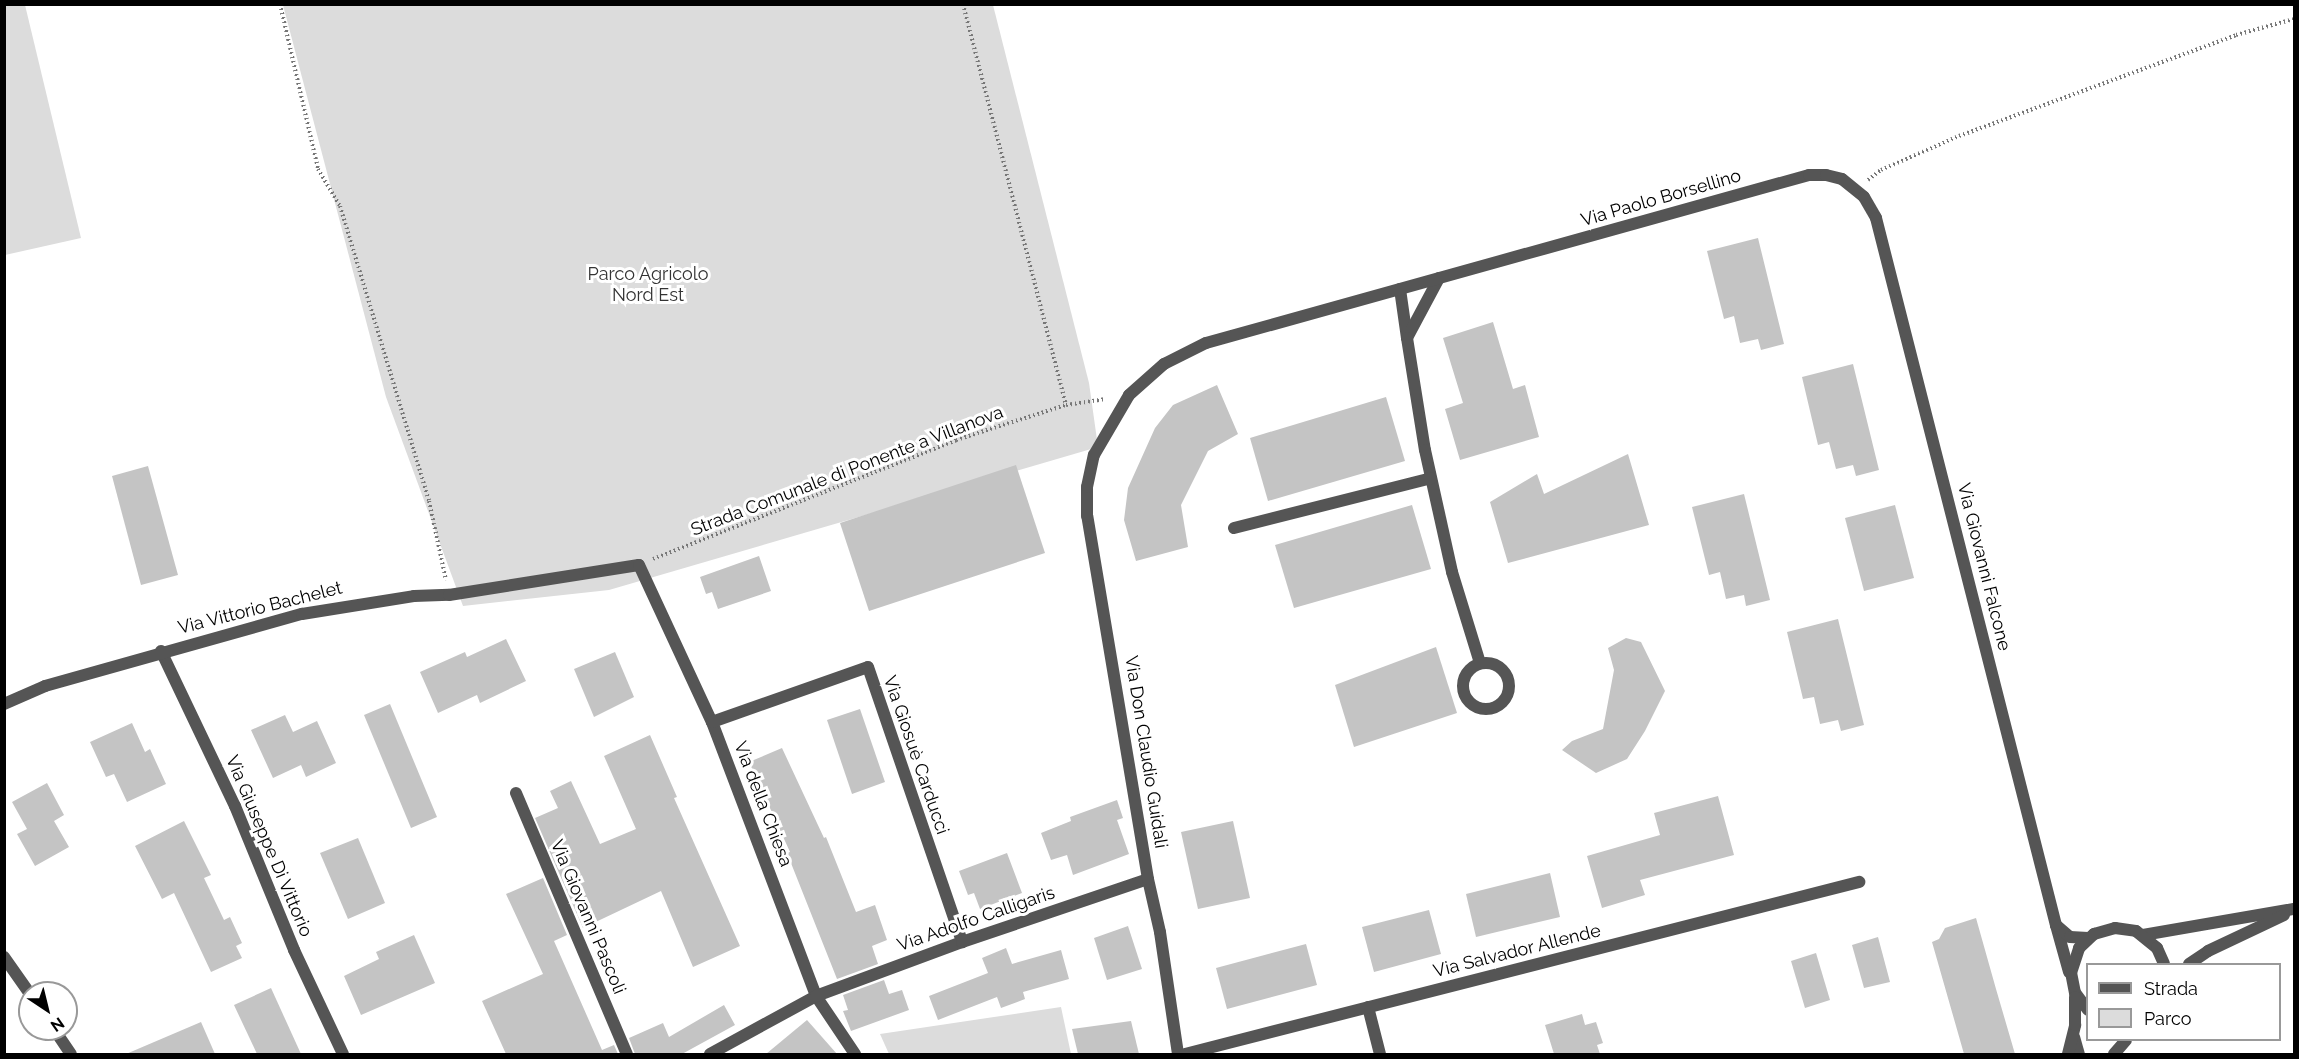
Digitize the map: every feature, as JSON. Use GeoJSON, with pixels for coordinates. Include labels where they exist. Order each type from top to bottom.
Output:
{"type":"FeatureCollection","features":[{"type":"Feature","properties":{"kind":"street","name":"Via Paolo Borsellino"},"geometry":{"type":"LineString","coordinates":[[1094,455],[1129,395],[1164,364],[1206,343],[1809,175],[1834,177],[1855,189],[1864,197],[1876,218]]}},
{"type":"Feature","properties":{"kind":"street","name":"Via Giovanni Falcone"},"geometry":{"type":"LineString","coordinates":[[1876,218],[2075,993]]}},
{"type":"Feature","properties":{"kind":"street"},"geometry":{"type":"LineString","coordinates":[[1407,338],[1439,279]]}},
{"type":"Feature","properties":{"kind":"street"},"geometry":{"type":"LineString","coordinates":[[1400,289],[1431,478],[1452,572],[1480,663]]}},
{"type":"Feature","properties":{"kind":"street","name":"Via Don Claudio Guidali"},"geometry":{"type":"LineString","coordinates":[[1094,455],[1087,487],[1087,516],[1148,879],[1160,932],[1178,1054]]}},
{"type":"Feature","properties":{"kind":"street"},"geometry":{"type":"LineString","coordinates":[[1234,528],[1431,478]]}},
{"type":"Feature","properties":{"kind":"street","name":"Via Vittorio Bachelet"},"geometry":{"type":"LineString","coordinates":[[4,704],[45,686],[161,651],[302,614],[392,599],[450,595],[639,565]]}},
{"type":"Feature","properties":{"kind":"street","name":"Via della Chiesa"},"geometry":{"type":"LineString","coordinates":[[639,565],[712,722],[816,996],[855,1054]]}},
{"type":"Feature","properties":{"kind":"street","name":"Via Giuseppe Di Vittorio"},"geometry":{"type":"LineString","coordinates":[[161,651],[234,806],[294,950],[343,1054]]}},
{"type":"Feature","properties":{"kind":"street","name":"Via Giosuè Carducci"},"geometry":{"type":"LineString","coordinates":[[712,722],[868,667],[962,942]]}},
{"type":"Feature","properties":{"kind":"street","name":"Via Giovanni Pascoli"},"geometry":{"type":"LineString","coordinates":[[516,793],[627,1054]]}},
{"type":"Feature","properties":{"kind":"street","name":"Via Adolfo Calligaris"},"geometry":{"type":"LineString","coordinates":[[710,1054],[816,996],[962,942],[1148,879]]}},
{"type":"Feature","properties":{"kind":"street","name":"Via Salvador Allende"},"geometry":{"type":"LineString","coordinates":[[1185,1054],[1859,882]]}},
{"type":"Feature","properties":{"kind":"street"},"geometry":{"type":"LineString","coordinates":[[2143,935],[2295,910]]}},
{"type":"Feature","properties":{"kind":"street"},"geometry":{"type":"LineString","coordinates":[[2190,963],[2208,951],[2295,910]]}},
{"type":"Feature","properties":{"kind":"street"},"geometry":{"type":"LineString","coordinates":[[2056,925],[2070,937],[2088,938],[2115,927],[2129,929],[2143,935],[2157,948],[2164,963]]}},
{"type":"Feature","properties":{"kind":"street"},"geometry":{"type":"LineString","coordinates":[[2071,979],[2073,960],[2088,938]]}},
{"type":"Feature","properties":{"kind":"street"},"geometry":{"type":"LineString","coordinates":[[4,957],[21,981]]}},
{"type":"Feature","properties":{"kind":"street"},"geometry":{"type":"LineString","coordinates":[[2075,993],[2086,1007]]}},
{"type":"Feature","properties":{"kind":"street"},"geometry":{"type":"LineString","coordinates":[[2075,993],[2074,1037],[2079,1054]]}},
{"type":"Feature","properties":{"kind":"street"},"geometry":{"type":"LineString","coordinates":[[1368,1007],[1380,1054]]}},
{"type":"Feature","properties":{"kind":"street"},"geometry":{"type":"LineString","coordinates":[[2068,1054],[2074,1037]]}},
{"type":"Feature","properties":{"kind":"street"},"geometry":{"type":"LineString","coordinates":[[62,1041],[71,1054]]}},
{"type":"Feature","properties":{"kind":"street"},"geometry":{"type":"LineString","coordinates":[[2114,1054],[2125,1041]]}},
{"type":"Feature","properties":{"kind":"path"},"geometry":{"type":"LineString","coordinates":[[280,4],[318,169],[340,206],[429,501],[450,595]]}},
{"type":"Feature","properties":{"kind":"path"},"geometry":{"type":"LineString","coordinates":[[963,4],[1066,405]]}},
{"type":"Feature","properties":{"kind":"path"},"geometry":{"type":"LineString","coordinates":[[1855,189],[1881,170],[1959,136],[2236,35],[2295,19]]}},
{"type":"Feature","properties":{"kind":"path","name":"Strada Comunale di Ponente a Villanova"},"geometry":{"type":"LineString","coordinates":[[639,565],[956,440],[1066,405],[1129,395]]}},
{"type":"Feature","properties":{"kind":"green space"},"geometry":{"type":"Polygon","coordinates":[[[4,5],[25,5],[81,238],[5,255],[4,5]]]}},
{"type":"Feature","properties":{"kind":"green space","name":"Parco Agricolo Nord Est"},"geometry":{"type":"Polygon","coordinates":[[[283,5],[993,5],[1089,383],[1098,447],[609,590],[463,606],[386,397],[283,5]]]}},
{"type":"Feature","properties":{"kind":"green space"},"geometry":{"type":"Polygon","coordinates":[[[1061,1007],[1071,1054],[889,1054],[880,1034],[1061,1007]]]}},
{"type":"Feature","properties":{"kind":"building"},"geometry":{"type":"Polygon","coordinates":[[[1758,238],[1784,344],[1761,350],[1758,339],[1740,343],[1734,316],[1724,319],[1707,251],[1758,238]]]}},
{"type":"Feature","properties":{"kind":"building"},"geometry":{"type":"Polygon","coordinates":[[[1493,322],[1513,389],[1525,385],[1539,437],[1460,460],[1445,409],[1463,403],[1443,338],[1493,322]]]}},
{"type":"Feature","properties":{"kind":"building"},"geometry":{"type":"Polygon","coordinates":[[[1853,364],[1879,470],[1856,476],[1853,465],[1836,469],[1829,442],[1818,445],[1802,377],[1853,364]]]}},
{"type":"Feature","properties":{"kind":"building"},"geometry":{"type":"Polygon","coordinates":[[[1217,385],[1238,434],[1208,451],[1181,505],[1188,547],[1136,561],[1124,520],[1128,488],[1155,428],[1173,405],[1217,385]]]}},
{"type":"Feature","properties":{"kind":"building"},"geometry":{"type":"Polygon","coordinates":[[[1386,397],[1405,461],[1268,501],[1250,438],[1386,397]]]}},
{"type":"Feature","properties":{"kind":"building"},"geometry":{"type":"Polygon","coordinates":[[[1628,454],[1649,525],[1508,563],[1490,502],[1537,474],[1544,494],[1628,454]]]}},
{"type":"Feature","properties":{"kind":"building"},"geometry":{"type":"Polygon","coordinates":[[[1016,465],[1045,553],[869,611],[840,523],[1016,465]]]}},
{"type":"Feature","properties":{"kind":"building"},"geometry":{"type":"Polygon","coordinates":[[[148,466],[178,575],[141,585],[112,476],[148,466]]]}},
{"type":"Feature","properties":{"kind":"building"},"geometry":{"type":"Polygon","coordinates":[[[1744,494],[1770,600],[1746,606],[1744,595],[1726,599],[1720,572],[1709,575],[1692,507],[1744,494]]]}},
{"type":"Feature","properties":{"kind":"building"},"geometry":{"type":"Polygon","coordinates":[[[1412,505],[1431,569],[1294,608],[1275,545],[1412,505]]]}},
{"type":"Feature","properties":{"kind":"building"},"geometry":{"type":"Polygon","coordinates":[[[1895,505],[1914,578],[1864,591],[1845,518],[1895,505]]]}},
{"type":"Feature","properties":{"kind":"building"},"geometry":{"type":"Polygon","coordinates":[[[759,556],[771,591],[718,609],[712,592],[706,594],[700,577],[759,556]]]}},
{"type":"Feature","properties":{"kind":"building"},"geometry":{"type":"Polygon","coordinates":[[[1838,619],[1864,725],[1841,731],[1838,720],[1820,724],[1814,697],[1803,699],[1787,632],[1838,619]]]}},
{"type":"Feature","properties":{"kind":"building"},"geometry":{"type":"Polygon","coordinates":[[[1626,638],[1641,642],[1665,691],[1645,731],[1627,759],[1596,773],[1562,750],[1572,741],[1603,729],[1614,670],[1608,648],[1626,638]]]}},
{"type":"Feature","properties":{"kind":"building"},"geometry":{"type":"Polygon","coordinates":[[[506,639],[526,681],[480,703],[477,695],[438,713],[420,672],[465,652],[467,657],[506,639]]]}},
{"type":"Feature","properties":{"kind":"building"},"geometry":{"type":"Polygon","coordinates":[[[1436,647],[1457,713],[1354,747],[1335,685],[1436,647]]]}},
{"type":"Feature","properties":{"kind":"building"},"geometry":{"type":"Polygon","coordinates":[[[615,652],[634,697],[594,717],[574,669],[615,652]]]}},
{"type":"Feature","properties":{"kind":"building"},"geometry":{"type":"Polygon","coordinates":[[[390,704],[437,817],[411,828],[364,715],[390,704]]]}},
{"type":"Feature","properties":{"kind":"building"},"geometry":{"type":"Polygon","coordinates":[[[860,709],[885,782],[852,794],[827,720],[860,709]]]}},
{"type":"Feature","properties":{"kind":"building"},"geometry":{"type":"Polygon","coordinates":[[[285,715],[293,732],[317,721],[336,763],[306,777],[301,765],[273,778],[251,730],[285,715]]]}},
{"type":"Feature","properties":{"kind":"building"},"geometry":{"type":"Polygon","coordinates":[[[132,723],[145,752],[150,749],[166,784],[127,802],[114,774],[106,777],[90,742],[132,723]]]}},
{"type":"Feature","properties":{"kind":"building"},"geometry":{"type":"Polygon","coordinates":[[[650,735],[677,797],[674,798],[740,946],[693,967],[661,891],[583,928],[535,818],[558,808],[550,791],[571,781],[600,844],[636,829],[604,756],[650,735]]]}},
{"type":"Feature","properties":{"kind":"building"},"geometry":{"type":"Polygon","coordinates":[[[782,748],[824,838],[826,837],[856,912],[875,905],[887,940],[872,946],[878,964],[837,979],[787,853],[790,852],[749,762],[782,748]]]}},
{"type":"Feature","properties":{"kind":"building"},"geometry":{"type":"Polygon","coordinates":[[[47,783],[64,815],[54,821],[69,847],[35,866],[17,834],[27,829],[12,802],[47,783]]]}},
{"type":"Feature","properties":{"kind":"building"},"geometry":{"type":"Polygon","coordinates":[[[1718,796],[1734,855],[1640,880],[1645,895],[1602,908],[1587,856],[1660,835],[1654,813],[1718,796]]]}},
{"type":"Feature","properties":{"kind":"building"},"geometry":{"type":"Polygon","coordinates":[[[1117,800],[1123,818],[1117,820],[1129,854],[1073,875],[1067,855],[1051,860],[1041,833],[1071,821],[1070,817],[1117,800]]]}},
{"type":"Feature","properties":{"kind":"building"},"geometry":{"type":"Polygon","coordinates":[[[184,821],[211,875],[204,878],[224,920],[230,917],[242,943],[236,946],[242,958],[211,972],[174,893],[162,899],[135,846],[184,821]]]}},
{"type":"Feature","properties":{"kind":"building"},"geometry":{"type":"Polygon","coordinates":[[[1233,821],[1250,898],[1198,909],[1181,832],[1233,821]]]}},
{"type":"Feature","properties":{"kind":"building"},"geometry":{"type":"Polygon","coordinates":[[[358,838],[385,903],[348,919],[320,853],[358,838]]]}},
{"type":"Feature","properties":{"kind":"building"},"geometry":{"type":"Polygon","coordinates":[[[1007,853],[1022,893],[980,909],[974,893],[968,895],[959,871],[1007,853]]]}},
{"type":"Feature","properties":{"kind":"building"},"geometry":{"type":"Polygon","coordinates":[[[1550,873],[1560,917],[1476,937],[1466,894],[1550,873]]]}},
{"type":"Feature","properties":{"kind":"building"},"geometry":{"type":"Polygon","coordinates":[[[543,878],[567,935],[554,941],[602,1050],[614,1045],[618,1054],[506,1054],[482,1001],[543,974],[506,894],[543,878]]]}},
{"type":"Feature","properties":{"kind":"building"},"geometry":{"type":"Polygon","coordinates":[[[1429,910],[1441,954],[1374,972],[1362,927],[1429,910]]]}},
{"type":"Feature","properties":{"kind":"building"},"geometry":{"type":"Polygon","coordinates":[[[1976,918],[2015,1054],[1964,1054],[1932,942],[1939,939],[1945,928],[1976,918]]]}},
{"type":"Feature","properties":{"kind":"building"},"geometry":{"type":"Polygon","coordinates":[[[1128,926],[1142,969],[1107,980],[1094,938],[1128,926]]]}},
{"type":"Feature","properties":{"kind":"building"},"geometry":{"type":"Polygon","coordinates":[[[414,935],[435,983],[361,1015],[344,976],[379,959],[376,952],[414,935]]]}},
{"type":"Feature","properties":{"kind":"building"},"geometry":{"type":"Polygon","coordinates":[[[1878,937],[1890,982],[1864,988],[1852,945],[1878,937]]]}},
{"type":"Feature","properties":{"kind":"building"},"geometry":{"type":"Polygon","coordinates":[[[1306,944],[1317,985],[1227,1009],[1216,968],[1306,944]]]}},
{"type":"Feature","properties":{"kind":"building"},"geometry":{"type":"Polygon","coordinates":[[[1006,948],[1012,964],[1061,950],[1069,979],[1023,992],[1025,999],[1001,1008],[997,997],[938,1020],[929,996],[988,973],[982,958],[1006,948]]]}},
{"type":"Feature","properties":{"kind":"building"},"geometry":{"type":"Polygon","coordinates":[[[1816,953],[1830,1000],[1805,1008],[1791,961],[1816,953]]]}},
{"type":"Feature","properties":{"kind":"building"},"geometry":{"type":"Polygon","coordinates":[[[884,980],[889,994],[902,990],[909,1010],[851,1031],[843,1011],[848,1010],[843,995],[884,980]]]}},
{"type":"Feature","properties":{"kind":"building"},"geometry":{"type":"Polygon","coordinates":[[[271,988],[301,1054],[257,1054],[234,1005],[271,988]]]}},
{"type":"Feature","properties":{"kind":"building"},"geometry":{"type":"Polygon","coordinates":[[[724,1005],[735,1025],[682,1054],[635,1054],[629,1038],[663,1023],[669,1037],[724,1005]]]}},
{"type":"Feature","properties":{"kind":"building"},"geometry":{"type":"Polygon","coordinates":[[[1582,1014],[1585,1025],[1596,1022],[1603,1043],[1597,1045],[1600,1054],[1554,1054],[1545,1025],[1582,1014]]]}},
{"type":"Feature","properties":{"kind":"building"},"geometry":{"type":"Polygon","coordinates":[[[807,1020],[837,1054],[766,1054],[807,1020]]]}},
{"type":"Feature","properties":{"kind":"building"},"geometry":{"type":"Polygon","coordinates":[[[1131,1021],[1139,1054],[1078,1054],[1072,1029],[1131,1021]]]}},
{"type":"Feature","properties":{"kind":"building"},"geometry":{"type":"Polygon","coordinates":[[[201,1022],[215,1054],[126,1054],[201,1022]]]}}]}
